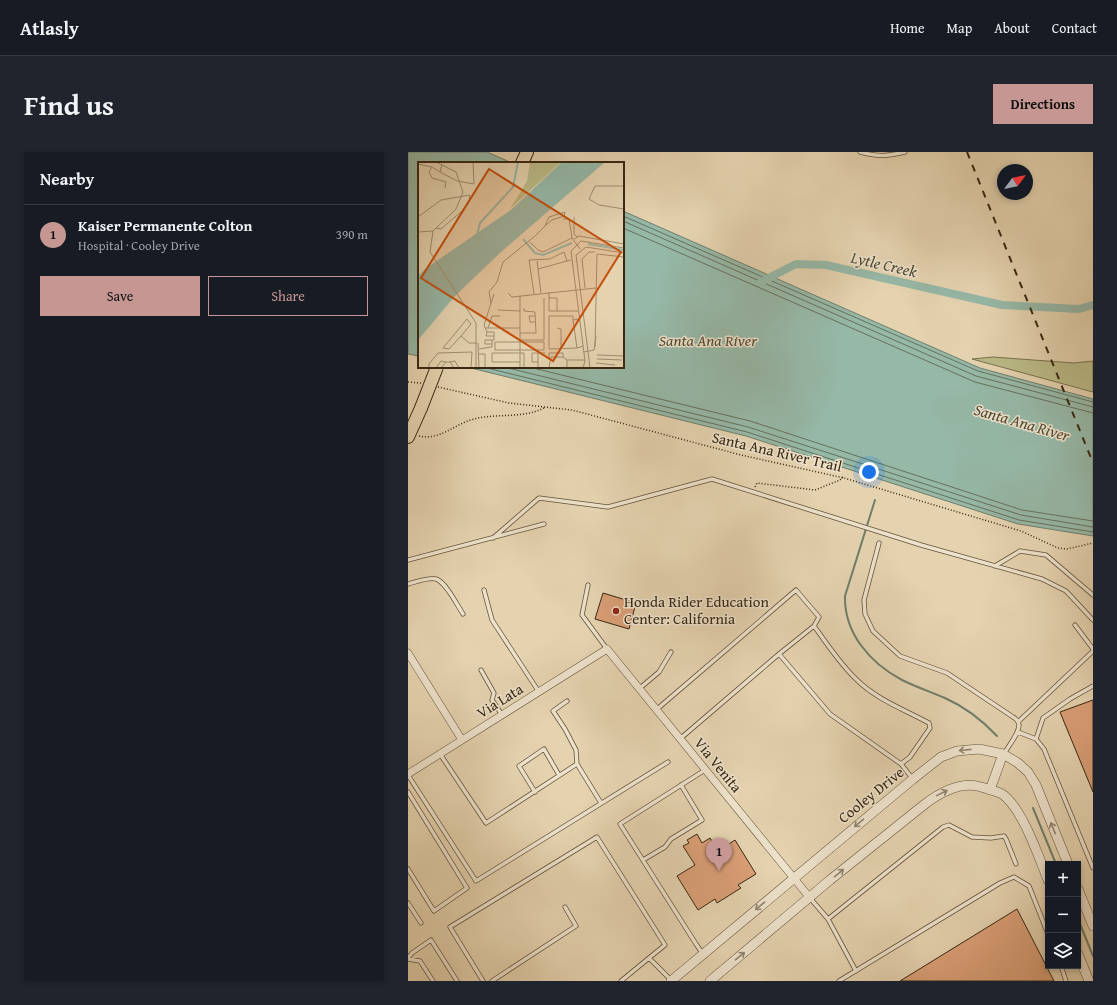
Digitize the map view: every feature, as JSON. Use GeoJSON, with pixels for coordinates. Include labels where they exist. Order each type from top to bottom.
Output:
{"type":"FeatureCollection","features":[{"type":"Feature","properties":{"kind":"main road"},"geometry":{"type":"LineString","coordinates":[[522,162],[527,152]]}},
{"type":"Feature","properties":{"kind":"main road"},"geometry":{"type":"LineString","coordinates":[[410,433],[437,368]]}},
{"type":"Feature","properties":{"kind":"street","name":"Via Venita"},"geometry":{"type":"LineString","coordinates":[[606,649],[810,898]]}},
{"type":"Feature","properties":{"kind":"street","name":"Via Lata"},"geometry":{"type":"LineString","coordinates":[[408,774],[606,649]]}},
{"type":"Feature","properties":{"kind":"street"},"geometry":{"type":"LineString","coordinates":[[408,653],[462,740]]}},
{"type":"Feature","properties":{"kind":"street","name":"Cooley Drive"},"geometry":{"type":"LineString","coordinates":[[671,981],[913,779],[941,758],[957,751],[980,749],[1003,754],[1018,762],[1028,772],[1036,785],[1067,861]]}},
{"type":"Feature","properties":{"kind":"street"},"geometry":{"type":"LineString","coordinates":[[990,790],[1003,754]]}},
{"type":"Feature","properties":{"kind":"street"},"geometry":{"type":"LineString","coordinates":[[710,981],[938,794],[951,789],[972,785],[1002,795],[1014,808],[1024,824],[1045,873]]}},
{"type":"Feature","properties":{"kind":"street"},"geometry":{"type":"LineString","coordinates":[[1081,896],[1093,926]]}},
{"type":"Feature","properties":{"kind":"street"},"geometry":{"type":"LineString","coordinates":[[1081,961],[1089,981]]}},
{"type":"Feature","properties":{"kind":"lane"},"geometry":{"type":"LineString","coordinates":[[860,152],[872,156],[887,156],[906,152]]}},
{"type":"Feature","properties":{"kind":"lane"},"geometry":{"type":"LineString","coordinates":[[493,538],[539,498],[608,507],[712,479],[913,543],[1042,579],[1066,591],[1093,620]]}},
{"type":"Feature","properties":{"kind":"lane"},"geometry":{"type":"LineString","coordinates":[[408,560],[544,524]]}},
{"type":"Feature","properties":{"kind":"lane"},"geometry":{"type":"LineString","coordinates":[[879,543],[864,600],[866,614],[873,631],[900,656],[947,673],[1013,717],[1018,722],[1018,732],[1003,754]]}},
{"type":"Feature","properties":{"kind":"lane"},"geometry":{"type":"LineString","coordinates":[[995,566],[1020,551],[1046,555],[1093,595]]}},
{"type":"Feature","properties":{"kind":"lane"},"geometry":{"type":"LineString","coordinates":[[408,584],[428,579],[436,579],[442,582],[463,614]]}},
{"type":"Feature","properties":{"kind":"lane"},"geometry":{"type":"LineString","coordinates":[[588,585],[582,615],[606,649]]}},
{"type":"Feature","properties":{"kind":"lane"},"geometry":{"type":"LineString","coordinates":[[484,590],[492,620],[539,692]]}},
{"type":"Feature","properties":{"kind":"lane"},"geometry":{"type":"LineString","coordinates":[[656,710],[796,590],[819,617],[814,626],[680,739]]}},
{"type":"Feature","properties":{"kind":"lane"},"geometry":{"type":"LineString","coordinates":[[1018,722],[1093,650],[1075,625]]}},
{"type":"Feature","properties":{"kind":"lane"},"geometry":{"type":"LineString","coordinates":[[814,626],[838,659],[858,681],[878,696],[929,723],[930,728],[910,757],[901,764]]}},
{"type":"Feature","properties":{"kind":"lane"},"geometry":{"type":"LineString","coordinates":[[639,689],[659,672],[672,652]]}},
{"type":"Feature","properties":{"kind":"lane"},"geometry":{"type":"LineString","coordinates":[[779,654],[830,714],[901,764],[913,779]]}},
{"type":"Feature","properties":{"kind":"lane"},"geometry":{"type":"LineString","coordinates":[[481,670],[494,693],[492,700],[502,715]]}},
{"type":"Feature","properties":{"kind":"lane"},"geometry":{"type":"LineString","coordinates":[[1036,739],[1043,718],[1070,699],[1093,686]]}},
{"type":"Feature","properties":{"kind":"lane"},"geometry":{"type":"LineString","coordinates":[[567,701],[553,711],[576,750],[577,764],[601,804]]}},
{"type":"Feature","properties":{"kind":"lane"},"geometry":{"type":"LineString","coordinates":[[1018,732],[1036,739],[1044,749],[1093,868]]}},
{"type":"Feature","properties":{"kind":"lane"},"geometry":{"type":"LineString","coordinates":[[535,792],[519,766],[544,749],[559,776]]}},
{"type":"Feature","properties":{"kind":"lane"},"geometry":{"type":"LineString","coordinates":[[440,754],[486,823],[577,764]]}},
{"type":"Feature","properties":{"kind":"lane"},"geometry":{"type":"LineString","coordinates":[[408,774],[476,881],[668,762]]}},
{"type":"Feature","properties":{"kind":"lane"},"geometry":{"type":"LineString","coordinates":[[703,954],[620,824],[705,770]]}},
{"type":"Feature","properties":{"kind":"lane"},"geometry":{"type":"LineString","coordinates":[[643,860],[665,847],[671,839],[702,820],[681,785]]}},
{"type":"Feature","properties":{"kind":"lane"},"geometry":{"type":"LineString","coordinates":[[408,792],[467,888],[434,911],[408,869]]}},
{"type":"Feature","properties":{"kind":"lane"},"geometry":{"type":"LineString","coordinates":[[828,919],[943,827],[948,825],[972,836],[991,838],[1004,836],[1016,864]]}},
{"type":"Feature","properties":{"kind":"lane"},"geometry":{"type":"LineString","coordinates":[[483,981],[450,927],[597,837],[665,945],[621,981]]}},
{"type":"Feature","properties":{"kind":"lane"},"geometry":{"type":"LineString","coordinates":[[839,981],[1000,883],[1014,877],[1029,886],[1048,933]]}},
{"type":"Feature","properties":{"kind":"lane"},"geometry":{"type":"LineString","coordinates":[[810,898],[828,919],[856,971]]}},
{"type":"Feature","properties":{"kind":"lane"},"geometry":{"type":"LineString","coordinates":[[408,903],[421,923]]}},
{"type":"Feature","properties":{"kind":"lane"},"geometry":{"type":"LineString","coordinates":[[492,981],[576,926],[565,907]]}},
{"type":"Feature","properties":{"kind":"lane"},"geometry":{"type":"LineString","coordinates":[[433,981],[420,961],[408,959],[412,953],[431,940],[457,981]]}},
{"type":"Feature","properties":{"kind":"lane"},"geometry":{"type":"LineString","coordinates":[[649,958],[671,981]]}},
{"type":"Feature","properties":{"kind":"lane"},"geometry":{"type":"LineString","coordinates":[[1061,969],[1066,981]]}},
{"type":"Feature","properties":{"kind":"path"},"geometry":{"type":"LineString","coordinates":[[408,382],[422,384]]}},
{"type":"Feature","properties":{"kind":"path","name":"Santa Ana River Trail"},"geometry":{"type":"LineString","coordinates":[[435,386],[508,403],[572,410],[741,455],[843,477],[1021,531],[1058,548],[1068,549],[1093,543]]}},
{"type":"Feature","properties":{"kind":"path","name":"Santa Ana River Trail"},"geometry":{"type":"LineString","coordinates":[[410,433],[427,438],[435,437],[472,420],[529,413],[544,407]]}},
{"type":"Feature","properties":{"kind":"path"},"geometry":{"type":"LineString","coordinates":[[755,488],[757,483],[815,490],[840,480],[843,477]]}},
{"type":"Feature","properties":{"kind":"green space"},"geometry":{"type":"Polygon","coordinates":[[[993,357],[1074,363],[1093,361],[1093,392],[972,359],[993,357]]]}},
{"type":"Feature","properties":{"kind":"water"},"geometry":{"type":"Polygon","coordinates":[[[408,152],[487,152],[510,162],[418,162],[418,356],[408,354],[408,152]]]}},
{"type":"Feature","properties":{"kind":"water","name":"Santa Ana River"},"geometry":{"type":"Polygon","coordinates":[[[624,211],[980,368],[1093,399],[1093,536],[1018,524],[746,436],[471,368],[624,368],[624,211]]]}},
{"type":"Feature","properties":{"kind":"building","name":"Honda Rider Education Center: California"},"geometry":{"type":"Polygon","coordinates":[[[603,593],[636,603],[629,629],[595,619],[603,593]]]}},
{"type":"Feature","properties":{"kind":"building"},"geometry":{"type":"Polygon","coordinates":[[[1093,700],[1093,792],[1060,712],[1093,700]]]}},
{"type":"Feature","properties":{"kind":"building"},"geometry":{"type":"Polygon","coordinates":[[[697,834],[702,843],[710,838],[718,851],[735,840],[756,874],[738,885],[741,888],[717,903],[715,899],[698,910],[677,876],[695,865],[683,846],[689,843],[687,840],[697,834]]]}},
{"type":"Feature","properties":{"kind":"building"},"geometry":{"type":"Polygon","coordinates":[[[1017,909],[1045,963],[1045,969],[1048,969],[1054,981],[900,981],[1017,909]]]}},
{"type":"Feature","properties":{"kind":"waterway","name":"Lytle Creek"},"geometry":{"type":"LineString","coordinates":[[761,282],[796,264],[826,265],[1002,305],[1079,309],[1093,305]]}},
{"type":"Feature","properties":{"kind":"waterway"},"geometry":{"type":"LineString","coordinates":[[875,500],[845,596],[846,610],[854,634],[861,646],[870,656],[890,673],[907,683],[959,705],[979,719],[997,736]]}},
{"type":"Feature","properties":{"kind":"waterway"},"geometry":{"type":"LineString","coordinates":[[1033,808],[1055,861]]}},
{"type":"Feature","properties":{"kind":"waterway"},"geometry":{"type":"LineString","coordinates":[[1081,926],[1093,956]]}},
{"type":"Feature","properties":{"kind":"railway"},"geometry":{"type":"LineString","coordinates":[[967,152],[1093,463]]}},
{"type":"Feature","properties":{"kind":"place","name":"Honda Rider Education Center: California"},"geometry":{"type":"Point","coordinates":[616,611]}},
{"type":"Feature","properties":{"kind":"place","name":"Kaiser Permanente Colton"},"geometry":{"type":"Point","coordinates":[719,871]}}]}
